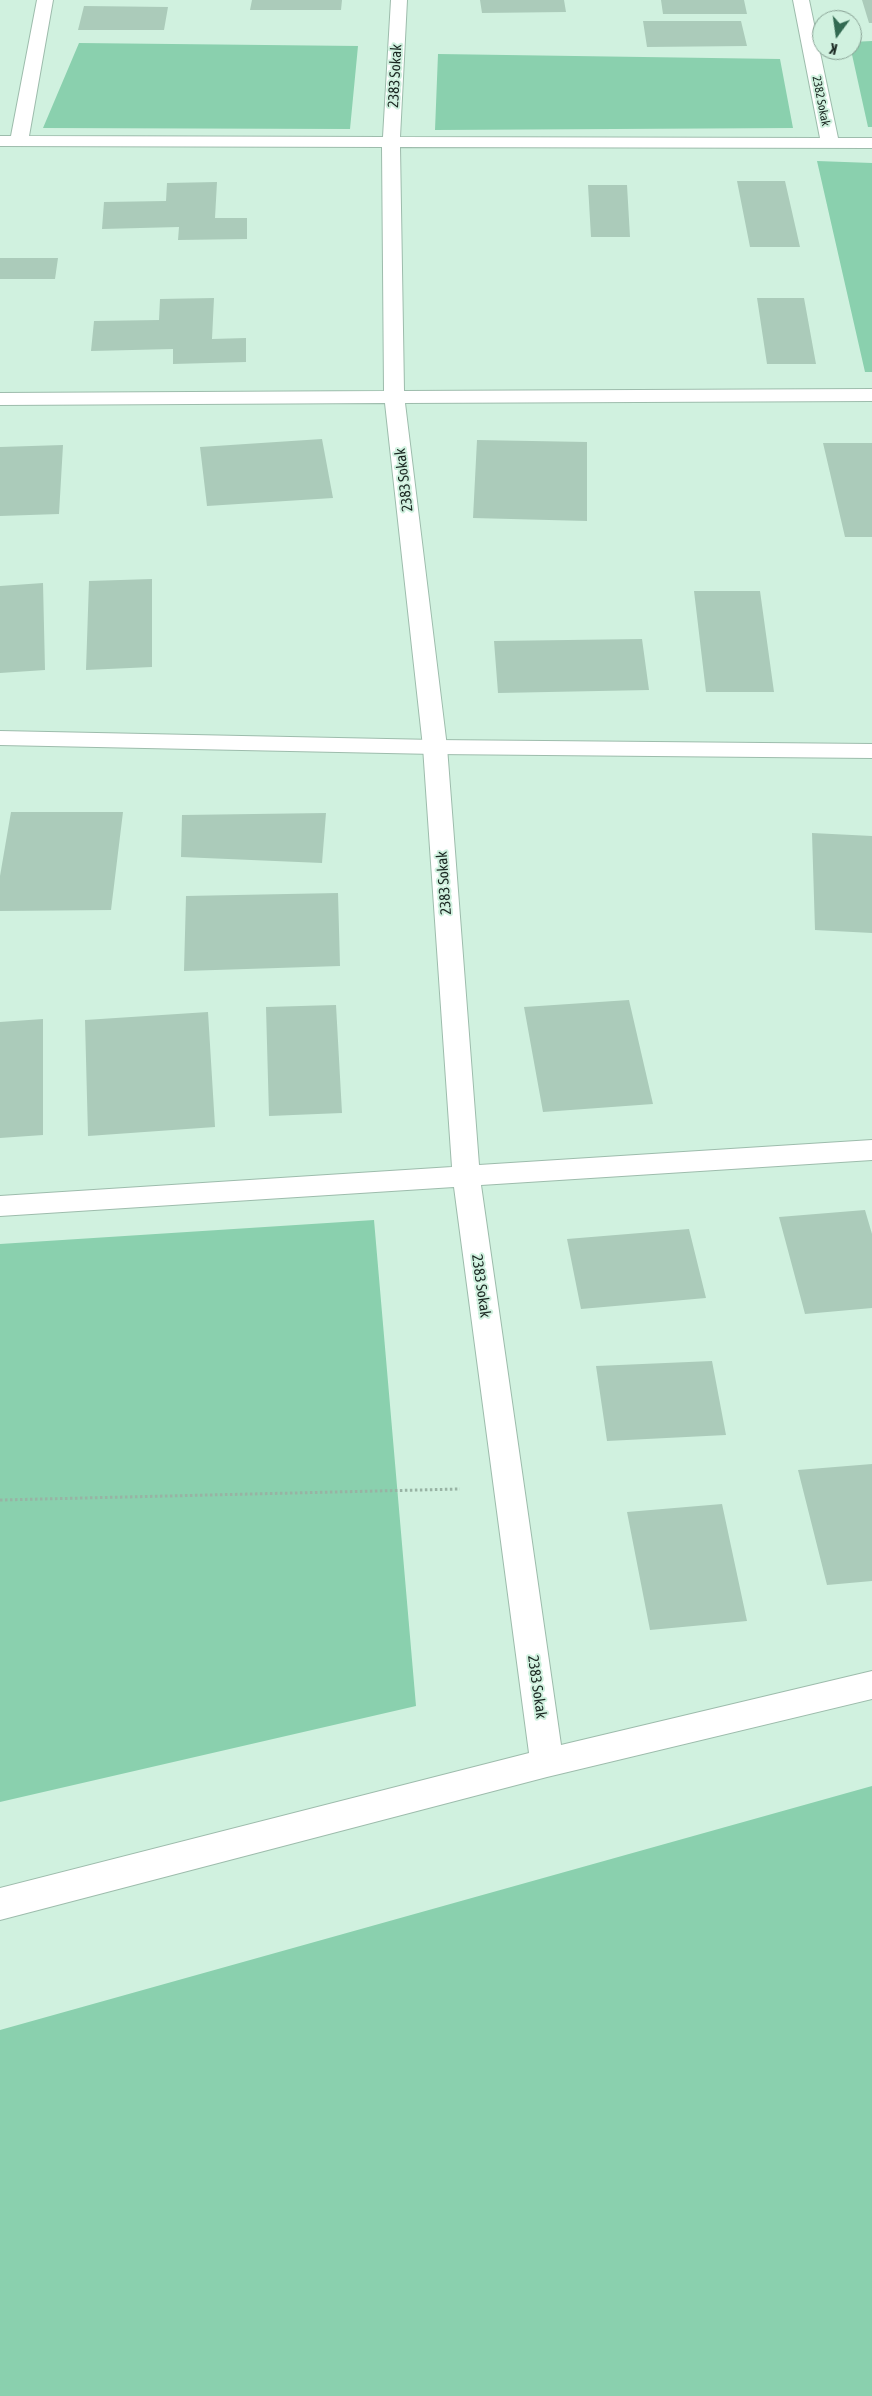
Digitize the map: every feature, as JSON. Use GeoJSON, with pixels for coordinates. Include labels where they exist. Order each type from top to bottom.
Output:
{"type":"FeatureCollection","features":[{"type":"Feature","properties":{"kind":"street"},"geometry":{"type":"LineString","coordinates":[[19,141],[45,0]]}},
{"type":"Feature","properties":{"kind":"street","name":"2383 Sokak"},"geometry":{"type":"LineString","coordinates":[[398,0],[391,143],[394,397],[435,747],[466,1175],[547,1763]]}},
{"type":"Feature","properties":{"kind":"street","name":"2382 Sokak"},"geometry":{"type":"LineString","coordinates":[[801,0],[830,143]]}},
{"type":"Feature","properties":{"kind":"street"},"geometry":{"type":"LineString","coordinates":[[0,141],[872,143]]}},
{"type":"Feature","properties":{"kind":"street"},"geometry":{"type":"LineString","coordinates":[[0,399],[872,395]]}},
{"type":"Feature","properties":{"kind":"street"},"geometry":{"type":"LineString","coordinates":[[0,738],[435,747],[872,751]]}},
{"type":"Feature","properties":{"kind":"street"},"geometry":{"type":"LineString","coordinates":[[0,1206],[872,1150]]}},
{"type":"Feature","properties":{"kind":"street"},"geometry":{"type":"LineString","coordinates":[[0,1904],[547,1763],[872,1685]]}},
{"type":"Feature","properties":{"kind":"path"},"geometry":{"type":"LineString","coordinates":[[0,1500],[508,1488]]}},
{"type":"Feature","properties":{"kind":"green space"},"geometry":{"type":"Polygon","coordinates":[[[872,41],[872,127],[868,127],[853,60],[862,60],[862,42],[872,41]]]}},
{"type":"Feature","properties":{"kind":"green space"},"geometry":{"type":"Polygon","coordinates":[[[79,43],[358,46],[350,129],[43,128],[79,43]]]}},
{"type":"Feature","properties":{"kind":"green space"},"geometry":{"type":"Polygon","coordinates":[[[438,54],[780,59],[793,128],[435,130],[438,54]]]}},
{"type":"Feature","properties":{"kind":"green space"},"geometry":{"type":"Polygon","coordinates":[[[817,161],[872,163],[872,372],[865,372],[817,161]]]}},
{"type":"Feature","properties":{"kind":"green space"},"geometry":{"type":"Polygon","coordinates":[[[374,1220],[416,1706],[0,1802],[0,1244],[374,1220]]]}},
{"type":"Feature","properties":{"kind":"green space"},"geometry":{"type":"Polygon","coordinates":[[[872,1786],[872,2396],[0,2396],[0,2030],[872,1786]]]}},
{"type":"Feature","properties":{"kind":"building"},"geometry":{"type":"Polygon","coordinates":[[[252,0],[342,0],[341,10],[250,10],[252,0]]]}},
{"type":"Feature","properties":{"kind":"building"},"geometry":{"type":"Polygon","coordinates":[[[480,0],[564,0],[566,12],[482,13],[480,0]]]}},
{"type":"Feature","properties":{"kind":"building"},"geometry":{"type":"Polygon","coordinates":[[[661,0],[744,0],[747,14],[663,14],[661,0]]]}},
{"type":"Feature","properties":{"kind":"building"},"geometry":{"type":"Polygon","coordinates":[[[862,0],[872,0],[872,23],[869,23],[862,0]]]}},
{"type":"Feature","properties":{"kind":"building"},"geometry":{"type":"Polygon","coordinates":[[[84,6],[168,7],[164,30],[78,30],[84,6]]]}},
{"type":"Feature","properties":{"kind":"building"},"geometry":{"type":"Polygon","coordinates":[[[643,21],[741,21],[747,46],[647,47],[643,21]]]}},
{"type":"Feature","properties":{"kind":"building"},"geometry":{"type":"Polygon","coordinates":[[[737,181],[785,181],[800,247],[750,247],[737,181]]]}},
{"type":"Feature","properties":{"kind":"building"},"geometry":{"type":"Polygon","coordinates":[[[217,182],[215,218],[247,218],[247,239],[178,240],[179,227],[102,229],[104,202],[166,201],[167,183],[217,182]]]}},
{"type":"Feature","properties":{"kind":"building"},"geometry":{"type":"Polygon","coordinates":[[[588,185],[627,185],[630,237],[591,237],[588,185]]]}},
{"type":"Feature","properties":{"kind":"building"},"geometry":{"type":"Polygon","coordinates":[[[0,258],[58,258],[55,279],[0,279],[0,258]]]}},
{"type":"Feature","properties":{"kind":"building"},"geometry":{"type":"Polygon","coordinates":[[[214,298],[212,339],[246,338],[246,362],[173,364],[173,349],[91,351],[94,321],[159,320],[160,299],[214,298]]]}},
{"type":"Feature","properties":{"kind":"building"},"geometry":{"type":"Polygon","coordinates":[[[757,298],[804,298],[816,364],[767,364],[757,298]]]}},
{"type":"Feature","properties":{"kind":"building"},"geometry":{"type":"Polygon","coordinates":[[[322,439],[333,498],[207,506],[200,447],[322,439]]]}},
{"type":"Feature","properties":{"kind":"building"},"geometry":{"type":"Polygon","coordinates":[[[477,440],[587,442],[587,521],[473,518],[477,440]]]}},
{"type":"Feature","properties":{"kind":"building"},"geometry":{"type":"Polygon","coordinates":[[[823,443],[872,443],[872,537],[845,537],[823,443]]]}},
{"type":"Feature","properties":{"kind":"building"},"geometry":{"type":"Polygon","coordinates":[[[63,445],[59,514],[0,516],[0,447],[63,445]]]}},
{"type":"Feature","properties":{"kind":"building"},"geometry":{"type":"Polygon","coordinates":[[[152,579],[152,667],[86,670],[89,581],[152,579]]]}},
{"type":"Feature","properties":{"kind":"building"},"geometry":{"type":"Polygon","coordinates":[[[43,583],[45,670],[0,673],[0,586],[43,583]]]}},
{"type":"Feature","properties":{"kind":"building"},"geometry":{"type":"Polygon","coordinates":[[[694,591],[760,591],[774,692],[706,692],[694,591]]]}},
{"type":"Feature","properties":{"kind":"building"},"geometry":{"type":"Polygon","coordinates":[[[642,639],[649,690],[498,693],[494,641],[642,639]]]}},
{"type":"Feature","properties":{"kind":"building"},"geometry":{"type":"Polygon","coordinates":[[[11,812],[123,812],[111,910],[0,911],[0,876],[11,812]]]}},
{"type":"Feature","properties":{"kind":"building"},"geometry":{"type":"Polygon","coordinates":[[[326,813],[322,863],[181,857],[182,815],[326,813]]]}},
{"type":"Feature","properties":{"kind":"building"},"geometry":{"type":"Polygon","coordinates":[[[812,833],[872,836],[872,933],[815,930],[812,833]]]}},
{"type":"Feature","properties":{"kind":"building"},"geometry":{"type":"Polygon","coordinates":[[[338,893],[340,966],[184,971],[186,896],[338,893]]]}},
{"type":"Feature","properties":{"kind":"building"},"geometry":{"type":"Polygon","coordinates":[[[629,1000],[653,1104],[543,1112],[524,1007],[629,1000]]]}},
{"type":"Feature","properties":{"kind":"building"},"geometry":{"type":"Polygon","coordinates":[[[336,1005],[342,1113],[269,1116],[266,1007],[336,1005]]]}},
{"type":"Feature","properties":{"kind":"building"},"geometry":{"type":"Polygon","coordinates":[[[208,1012],[215,1127],[88,1136],[85,1020],[208,1012]]]}},
{"type":"Feature","properties":{"kind":"building"},"geometry":{"type":"Polygon","coordinates":[[[43,1019],[43,1135],[0,1138],[0,1022],[43,1019]]]}},
{"type":"Feature","properties":{"kind":"building"},"geometry":{"type":"Polygon","coordinates":[[[865,1210],[872,1234],[872,1308],[805,1314],[779,1217],[865,1210]]]}},
{"type":"Feature","properties":{"kind":"building"},"geometry":{"type":"Polygon","coordinates":[[[689,1229],[706,1298],[581,1309],[567,1239],[689,1229]]]}},
{"type":"Feature","properties":{"kind":"building"},"geometry":{"type":"Polygon","coordinates":[[[712,1361],[726,1435],[607,1441],[596,1366],[712,1361]]]}},
{"type":"Feature","properties":{"kind":"building"},"geometry":{"type":"Polygon","coordinates":[[[872,1464],[872,1581],[827,1585],[798,1470],[872,1464]]]}},
{"type":"Feature","properties":{"kind":"building"},"geometry":{"type":"Polygon","coordinates":[[[722,1504],[747,1621],[650,1630],[627,1512],[722,1504]]]}}]}
